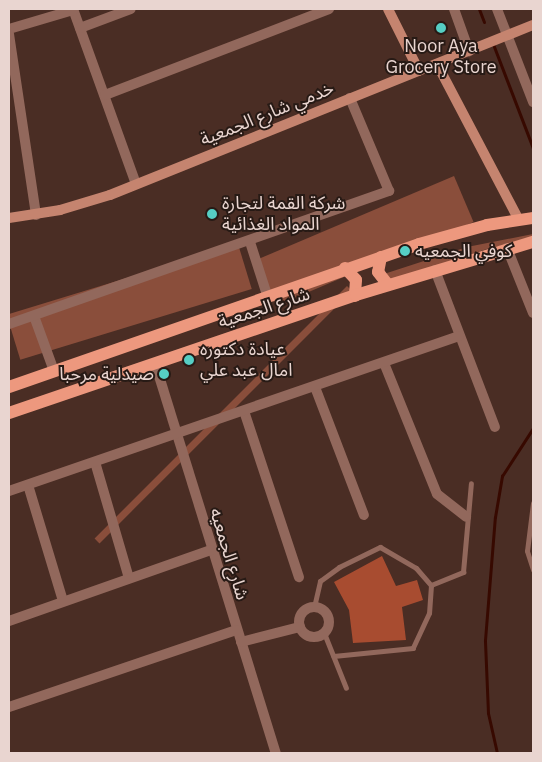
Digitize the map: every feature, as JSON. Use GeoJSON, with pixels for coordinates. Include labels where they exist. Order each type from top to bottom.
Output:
{"type":"FeatureCollection","features":[{"type":"Feature","properties":{"kind":"main road","name":"شارع الجمعية"},"geometry":{"type":"LineString","coordinates":[[9,386],[345,268],[487,225],[533,218]]}},
{"type":"Feature","properties":{"kind":"main road","name":"شارع الجمعية"},"geometry":{"type":"LineString","coordinates":[[9,413],[388,285],[507,248],[533,242]]}},
{"type":"Feature","properties":{"kind":"main road"},"geometry":{"type":"LineString","coordinates":[[381,257],[378,272],[388,285]]}},
{"type":"Feature","properties":{"kind":"main road"},"geometry":{"type":"LineString","coordinates":[[345,268],[356,280],[355,296]]}},
{"type":"Feature","properties":{"kind":"street"},"geometry":{"type":"LineString","coordinates":[[80,28],[131,9]]}},
{"type":"Feature","properties":{"kind":"street"},"geometry":{"type":"LineString","coordinates":[[105,95],[305,13],[329,9]]}},
{"type":"Feature","properties":{"kind":"street"},"geometry":{"type":"LineString","coordinates":[[388,9],[419,71]]}},
{"type":"Feature","properties":{"kind":"street"},"geometry":{"type":"LineString","coordinates":[[454,9],[469,51]]}},
{"type":"Feature","properties":{"kind":"street"},"geometry":{"type":"LineString","coordinates":[[497,9],[509,35],[533,102]]}},
{"type":"Feature","properties":{"kind":"street"},"geometry":{"type":"LineString","coordinates":[[9,29],[73,10],[136,184]]}},
{"type":"Feature","properties":{"kind":"street","name":"خدمي شارع الجمعية"},"geometry":{"type":"LineString","coordinates":[[9,218],[36,215],[86,203],[533,25]]}},
{"type":"Feature","properties":{"kind":"street"},"geometry":{"type":"LineString","coordinates":[[9,34],[36,215]]}},
{"type":"Feature","properties":{"kind":"street"},"geometry":{"type":"LineString","coordinates":[[437,64],[519,220]]}},
{"type":"Feature","properties":{"kind":"street"},"geometry":{"type":"LineString","coordinates":[[9,324],[250,242],[389,191],[350,98]]}},
{"type":"Feature","properties":{"kind":"street"},"geometry":{"type":"LineString","coordinates":[[250,242],[267,295]]}},
{"type":"Feature","properties":{"kind":"street"},"geometry":{"type":"LineString","coordinates":[[507,248],[533,313]]}},
{"type":"Feature","properties":{"kind":"street"},"geometry":{"type":"LineString","coordinates":[[435,270],[495,427]]}},
{"type":"Feature","properties":{"kind":"street"},"geometry":{"type":"LineString","coordinates":[[34,316],[54,370]]}},
{"type":"Feature","properties":{"kind":"street"},"geometry":{"type":"LineString","coordinates":[[9,491],[459,336]]}},
{"type":"Feature","properties":{"kind":"street","name":"شارع الجمعيه"},"geometry":{"type":"LineString","coordinates":[[155,363],[175,434],[276,753]]}},
{"type":"Feature","properties":{"kind":"street"},"geometry":{"type":"LineString","coordinates":[[384,363],[437,494],[466,517]]}},
{"type":"Feature","properties":{"kind":"street"},"geometry":{"type":"LineString","coordinates":[[315,387],[364,515]]}},
{"type":"Feature","properties":{"kind":"street"},"geometry":{"type":"LineString","coordinates":[[244,411],[299,577]]}},
{"type":"Feature","properties":{"kind":"street"},"geometry":{"type":"LineString","coordinates":[[95,462],[129,578]]}},
{"type":"Feature","properties":{"kind":"street"},"geometry":{"type":"LineString","coordinates":[[28,485],[64,601]]}},
{"type":"Feature","properties":{"kind":"street"},"geometry":{"type":"LineString","coordinates":[[9,620],[211,550]]}},
{"type":"Feature","properties":{"kind":"street"},"geometry":{"type":"LineString","coordinates":[[314,607],[328,617],[324,633],[312,637],[300,627],[300,615],[314,607]]}},
{"type":"Feature","properties":{"kind":"street"},"geometry":{"type":"LineString","coordinates":[[241,642],[300,627]]}},
{"type":"Feature","properties":{"kind":"street"},"geometry":{"type":"LineString","coordinates":[[9,707],[94,682],[236,630]]}},
{"type":"Feature","properties":{"kind":"lane"},"geometry":{"type":"LineString","coordinates":[[431,585],[463,572],[466,517],[471,483]]}},
{"type":"Feature","properties":{"kind":"lane"},"geometry":{"type":"LineString","coordinates":[[533,503],[527,551],[533,570]]}},
{"type":"Feature","properties":{"kind":"lane"},"geometry":{"type":"LineString","coordinates":[[314,607],[320,581],[339,566],[380,547],[416,568],[431,585],[434,593],[429,613],[413,648],[333,656]]}},
{"type":"Feature","properties":{"kind":"lane"},"geometry":{"type":"LineString","coordinates":[[324,633],[346,688]]}},
{"type":"Feature","properties":{"kind":"shaded area"},"geometry":{"type":"Polygon","coordinates":[[[454,176],[474,222],[276,306],[256,260],[454,176]]]}},
{"type":"Feature","properties":{"kind":"shaded area"},"geometry":{"type":"Polygon","coordinates":[[[533,234],[533,241],[493,247],[387,282],[385,277],[387,273],[467,247],[533,234]]]}},
{"type":"Feature","properties":{"kind":"shaded area"},"geometry":{"type":"Polygon","coordinates":[[[238,244],[252,289],[20,360],[9,323],[9,314],[238,244]]]}},
{"type":"Feature","properties":{"kind":"shaded area"},"geometry":{"type":"Polygon","coordinates":[[[347,286],[352,291],[100,543],[95,538],[347,286]]]}},
{"type":"Feature","properties":{"kind":"building"},"geometry":{"type":"Polygon","coordinates":[[[382,556],[396,586],[417,580],[423,600],[402,607],[406,640],[353,643],[349,610],[334,582],[382,556]]]}},
{"type":"Feature","properties":{"kind":"waterway"},"geometry":{"type":"LineString","coordinates":[[479,9],[484,22]]}},
{"type":"Feature","properties":{"kind":"waterway"},"geometry":{"type":"LineString","coordinates":[[493,44],[533,148]]}},
{"type":"Feature","properties":{"kind":"waterway"},"geometry":{"type":"LineString","coordinates":[[497,753],[488,713],[485,640],[495,517],[502,476],[533,428]]}},
{"type":"Feature","properties":{"kind":"place","name":"Noor Aya Grocery Store"},"geometry":{"type":"Point","coordinates":[441,28]}},
{"type":"Feature","properties":{"kind":"place","name":"شركة القمة لتجارة المواد الغذائية"},"geometry":{"type":"Point","coordinates":[212,214]}},
{"type":"Feature","properties":{"kind":"place","name":"كوفي الجمعيه"},"geometry":{"type":"Point","coordinates":[405,251]}},
{"type":"Feature","properties":{"kind":"place","name":"عيادة دكتوره امال عبد علي"},"geometry":{"type":"Point","coordinates":[189,360]}},
{"type":"Feature","properties":{"kind":"place","name":"صيدلية مرحبا"},"geometry":{"type":"Point","coordinates":[164,374]}}]}
